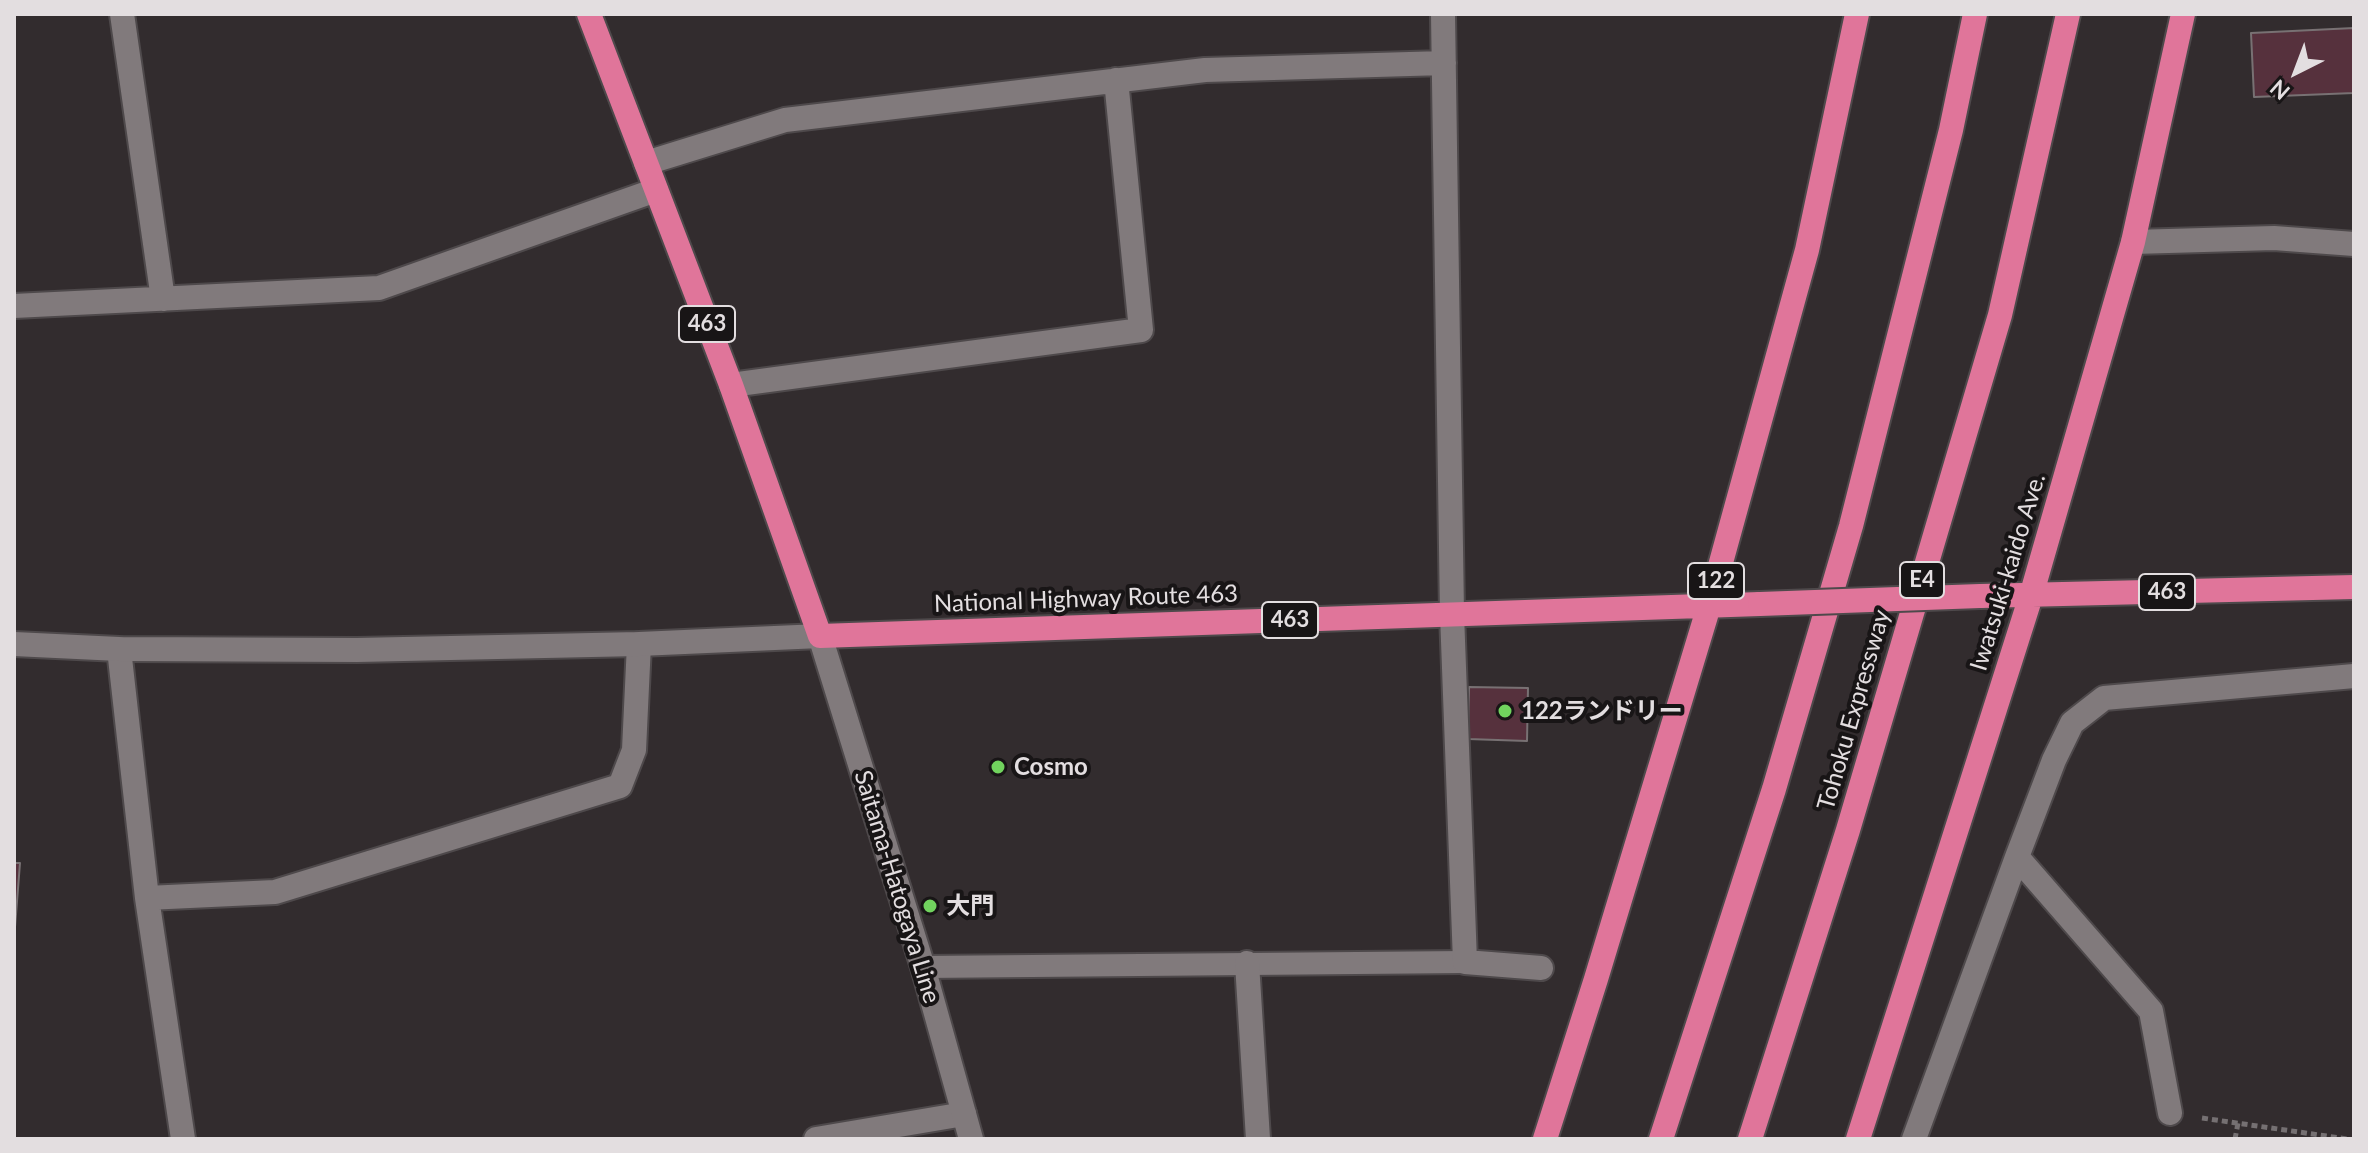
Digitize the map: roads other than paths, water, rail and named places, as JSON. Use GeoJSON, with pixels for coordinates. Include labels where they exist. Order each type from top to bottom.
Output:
{"type":"FeatureCollection","features":[{"type":"Feature","properties":{"kind":"highway","name":"463"},"geometry":{"type":"LineString","coordinates":[[589,14],[731,385],[820,636]]}},
{"type":"Feature","properties":{"kind":"highway","name":"122"},"geometry":{"type":"LineString","coordinates":[[1545,1139],[1709,606],[1807,250],[1857,14]]}},
{"type":"Feature","properties":{"kind":"highway"},"geometry":{"type":"LineString","coordinates":[[1661,1139],[1774,789],[1851,526],[1951,130],[1975,14]]}},
{"type":"Feature","properties":{"kind":"highway","name":"Tohoku Expressway"},"geometry":{"type":"LineString","coordinates":[[1750,1139],[1848,830],[2000,315],[2068,14]]}},
{"type":"Feature","properties":{"kind":"highway","name":"Iwatsuki-kaido Ave."},"geometry":{"type":"LineString","coordinates":[[1858,1139],[2031,596],[2133,242],[2183,14]]}},
{"type":"Feature","properties":{"kind":"highway","name":"National Highway Route 463"},"geometry":{"type":"LineString","coordinates":[[820,636],[1980,596],[2354,587]]}},
{"type":"Feature","properties":{"kind":"street"},"geometry":{"type":"LineString","coordinates":[[122,14],[163,299]]}},
{"type":"Feature","properties":{"kind":"street"},"geometry":{"type":"LineString","coordinates":[[1443,14],[1452,614],[1465,962],[1541,968]]}},
{"type":"Feature","properties":{"kind":"street"},"geometry":{"type":"LineString","coordinates":[[646,163],[785,120],[1205,70],[1444,63]]}},
{"type":"Feature","properties":{"kind":"street"},"geometry":{"type":"LineString","coordinates":[[731,385],[1141,330],[1116,80]]}},
{"type":"Feature","properties":{"kind":"street"},"geometry":{"type":"LineString","coordinates":[[14,306],[379,288],[656,190]]}},
{"type":"Feature","properties":{"kind":"street"},"geometry":{"type":"LineString","coordinates":[[2133,242],[2274,238],[2354,244]]}},
{"type":"Feature","properties":{"kind":"street"},"geometry":{"type":"LineString","coordinates":[[14,644],[119,649],[357,650],[639,644],[820,636]]}},
{"type":"Feature","properties":{"kind":"street","name":"Saitama-Hatogaya Line"},"geometry":{"type":"LineString","coordinates":[[820,636],[923,967],[971,1139]]}},
{"type":"Feature","properties":{"kind":"street"},"geometry":{"type":"LineString","coordinates":[[147,898],[275,892],[620,786],[634,750],[639,644]]}},
{"type":"Feature","properties":{"kind":"street"},"geometry":{"type":"LineString","coordinates":[[119,649],[147,898],[183,1139]]}},
{"type":"Feature","properties":{"kind":"street"},"geometry":{"type":"LineString","coordinates":[[1914,1139],[2017,857],[2054,760],[2072,723],[2104,698],[2354,676]]}},
{"type":"Feature","properties":{"kind":"street"},"geometry":{"type":"LineString","coordinates":[[2017,857],[2151,1011],[2170,1113]]}},
{"type":"Feature","properties":{"kind":"street"},"geometry":{"type":"LineString","coordinates":[[1247,963],[1258,1139]]}},
{"type":"Feature","properties":{"kind":"street"},"geometry":{"type":"LineString","coordinates":[[816,1139],[964,1114]]}},
{"type":"Feature","properties":{"kind":"lane"},"geometry":{"type":"LineString","coordinates":[[923,967],[1465,962]]}},
{"type":"Feature","properties":{"kind":"place","name":"122ランドリー"},"geometry":{"type":"Point","coordinates":[1505,711]}},
{"type":"Feature","properties":{"kind":"place","name":"Cosmo"},"geometry":{"type":"Point","coordinates":[998,767]}},
{"type":"Feature","properties":{"kind":"place","name":"大門"},"geometry":{"type":"Point","coordinates":[930,906]}}]}
